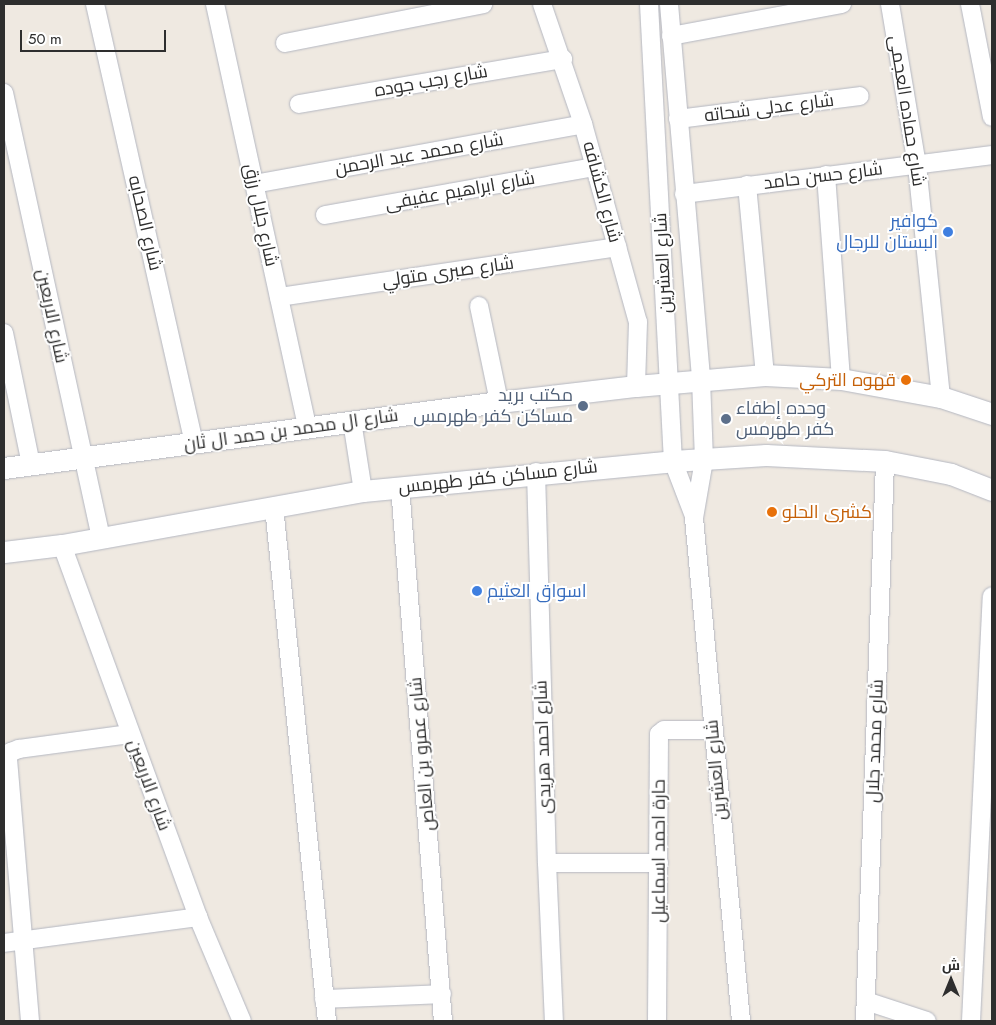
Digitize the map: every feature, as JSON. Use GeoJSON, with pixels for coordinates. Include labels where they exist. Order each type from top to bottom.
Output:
{"type":"FeatureCollection","features":[{"type":"Feature","properties":{"kind":"street","name":"شارع الصحابه"},"geometry":{"type":"LineString","coordinates":[[95,4],[194,443]]}},
{"type":"Feature","properties":{"kind":"street","name":"شارع جلال رزق"},"geometry":{"type":"LineString","coordinates":[[215,4],[307,427]]}},
{"type":"Feature","properties":{"kind":"street"},"geometry":{"type":"LineString","coordinates":[[285,43],[483,4]]}},
{"type":"Feature","properties":{"kind":"street","name":"شارع الكشافه"},"geometry":{"type":"LineString","coordinates":[[542,4],[563,59],[583,124],[638,322],[636,386]]}},
{"type":"Feature","properties":{"kind":"street","name":"شارع العشرين"},"geometry":{"type":"LineString","coordinates":[[649,4],[673,461],[694,518]]}},
{"type":"Feature","properties":{"kind":"street","name":"شارع العشرين"},"geometry":{"type":"LineString","coordinates":[[669,4],[701,379],[704,460],[694,518],[712,730],[741,1021]]}},
{"type":"Feature","properties":{"kind":"street"},"geometry":{"type":"LineString","coordinates":[[671,36],[842,4]]}},
{"type":"Feature","properties":{"kind":"street","name":"شارع حماده العجمى"},"geometry":{"type":"LineString","coordinates":[[890,4],[917,164],[940,397]]}},
{"type":"Feature","properties":{"kind":"street"},"geometry":{"type":"LineString","coordinates":[[970,4],[992,117]]}},
{"type":"Feature","properties":{"kind":"street","name":"شارع رجب جوده"},"geometry":{"type":"LineString","coordinates":[[299,104],[563,59]]}},
{"type":"Feature","properties":{"kind":"street","name":"شارع الاربعين"},"geometry":{"type":"LineString","coordinates":[[4,93],[82,458],[101,538]]}},
{"type":"Feature","properties":{"kind":"street","name":"شارع عدلى شحاته"},"geometry":{"type":"LineString","coordinates":[[678,119],[860,96]]}},
{"type":"Feature","properties":{"kind":"street","name":"شارع محمد عبد الرحمن"},"geometry":{"type":"LineString","coordinates":[[254,184],[583,124]]}},
{"type":"Feature","properties":{"kind":"street","name":"شارع حسن حامد"},"geometry":{"type":"LineString","coordinates":[[684,194],[992,155]]}},
{"type":"Feature","properties":{"kind":"street","name":"شارع ابراهيم عفيفى"},"geometry":{"type":"LineString","coordinates":[[325,216],[595,168]]}},
{"type":"Feature","properties":{"kind":"street"},"geometry":{"type":"LineString","coordinates":[[826,175],[841,379]]}},
{"type":"Feature","properties":{"kind":"street"},"geometry":{"type":"LineString","coordinates":[[747,185],[765,375]]}},
{"type":"Feature","properties":{"kind":"street","name":"شارع صبرى متولي"},"geometry":{"type":"LineString","coordinates":[[279,297],[617,247]]}},
{"type":"Feature","properties":{"kind":"street"},"geometry":{"type":"LineString","coordinates":[[479,306],[499,402]]}},
{"type":"Feature","properties":{"kind":"street"},"geometry":{"type":"LineString","coordinates":[[4,333],[31,465]]}},
{"type":"Feature","properties":{"kind":"street","name":"شارع ال محمد بن حمد ال ثان"},"geometry":{"type":"LineString","coordinates":[[4,468],[499,402],[669,382],[765,375],[841,379],[940,397],[992,414]]}},
{"type":"Feature","properties":{"kind":"street"},"geometry":{"type":"LineString","coordinates":[[352,421],[363,491]]}},
{"type":"Feature","properties":{"kind":"street","name":"شارع مساكن كفر طهرمس"},"geometry":{"type":"LineString","coordinates":[[4,552],[62,545],[363,491],[536,472],[766,455],[885,461],[951,474],[992,490]]}},
{"type":"Feature","properties":{"kind":"street","name":"شارع محمد جلال"},"geometry":{"type":"LineString","coordinates":[[866,1021],[885,461]]}},
{"type":"Feature","properties":{"kind":"street","name":"شارع احمد هريدى"},"geometry":{"type":"LineString","coordinates":[[536,472],[546,863],[554,1021]]}},
{"type":"Feature","properties":{"kind":"street","name":"شارع عمرو بن العاص"},"geometry":{"type":"LineString","coordinates":[[400,487],[444,1021]]}},
{"type":"Feature","properties":{"kind":"street"},"geometry":{"type":"LineString","coordinates":[[274,507],[327,1021]]}},
{"type":"Feature","properties":{"kind":"street","name":"شارع الاربعين"},"geometry":{"type":"LineString","coordinates":[[62,545],[198,917],[242,1021]]}},
{"type":"Feature","properties":{"kind":"street"},"geometry":{"type":"LineString","coordinates":[[971,1021],[992,597]]}},
{"type":"Feature","properties":{"kind":"street","name":"حارة احمد اسماعيل"},"geometry":{"type":"LineString","coordinates":[[657,1021],[659,734],[664,730],[712,730]]}},
{"type":"Feature","properties":{"kind":"street"},"geometry":{"type":"LineString","coordinates":[[30,1021],[24,941],[10,841],[8,763],[11,752],[19,749],[130,734]]}},
{"type":"Feature","properties":{"kind":"street"},"geometry":{"type":"LineString","coordinates":[[546,863],[659,863]]}},
{"type":"Feature","properties":{"kind":"street"},"geometry":{"type":"LineString","coordinates":[[4,943],[198,917]]}},
{"type":"Feature","properties":{"kind":"street"},"geometry":{"type":"LineString","coordinates":[[324,999],[442,994]]}},
{"type":"Feature","properties":{"kind":"street"},"geometry":{"type":"LineString","coordinates":[[866,1001],[927,1021]]}},
{"type":"Feature","properties":{"kind":"place","name":"كوافير البستان للرجال"},"geometry":{"type":"Point","coordinates":[948,232]}},
{"type":"Feature","properties":{"kind":"place","name":"قهوه التركي"},"geometry":{"type":"Point","coordinates":[906,380]}},
{"type":"Feature","properties":{"kind":"place","name":"مكتب بريد مساكن كفر طهرمس"},"geometry":{"type":"Point","coordinates":[583,406]}},
{"type":"Feature","properties":{"kind":"place","name":"وحده إطفاء كفر طهرمس"},"geometry":{"type":"Point","coordinates":[726,419]}},
{"type":"Feature","properties":{"kind":"place","name":"كشرى الحلو"},"geometry":{"type":"Point","coordinates":[772,512]}},
{"type":"Feature","properties":{"kind":"place","name":"اسواق العثيم"},"geometry":{"type":"Point","coordinates":[477,591]}}]}
